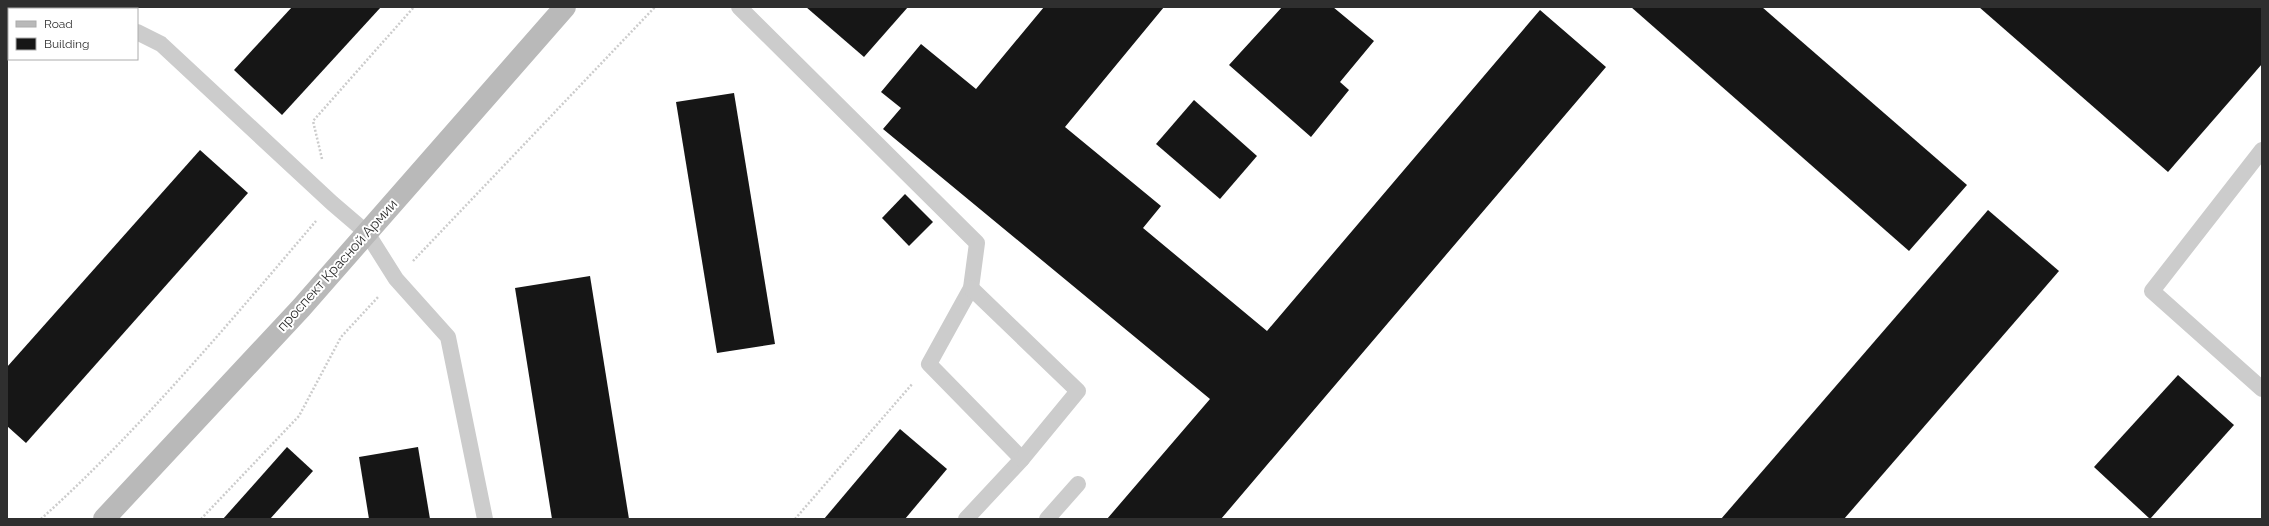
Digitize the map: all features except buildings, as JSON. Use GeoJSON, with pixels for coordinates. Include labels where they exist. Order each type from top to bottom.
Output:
{"type":"FeatureCollection","features":[{"type":"Feature","properties":{"kind":"main road","name":"проспект Красной Армии"},"geometry":{"type":"LineString","coordinates":[[104,519],[300,308],[565,7]]}},
{"type":"Feature","properties":{"kind":"lane"},"geometry":{"type":"LineString","coordinates":[[739,7],[977,243],[971,288],[929,364],[1022,459]]}},
{"type":"Feature","properties":{"kind":"lane"},"geometry":{"type":"LineString","coordinates":[[138,32],[161,44],[332,203],[367,233],[396,279],[448,337],[485,519]]}},
{"type":"Feature","properties":{"kind":"lane"},"geometry":{"type":"LineString","coordinates":[[2262,150],[2152,291],[2262,389]]}},
{"type":"Feature","properties":{"kind":"lane"},"geometry":{"type":"LineString","coordinates":[[966,519],[1022,459],[1078,391],[971,288]]}},
{"type":"Feature","properties":{"kind":"lane"},"geometry":{"type":"LineString","coordinates":[[1047,519],[1078,484]]}},
{"type":"Feature","properties":{"kind":"path"},"geometry":{"type":"LineString","coordinates":[[41,519],[81,483],[225,328],[332,203],[314,121],[414,7]]}},
{"type":"Feature","properties":{"kind":"path"},"geometry":{"type":"LineString","coordinates":[[201,519],[299,416],[342,337],[655,7]]}},
{"type":"Feature","properties":{"kind":"path"},"geometry":{"type":"LineString","coordinates":[[795,519],[929,364]]}}]}
